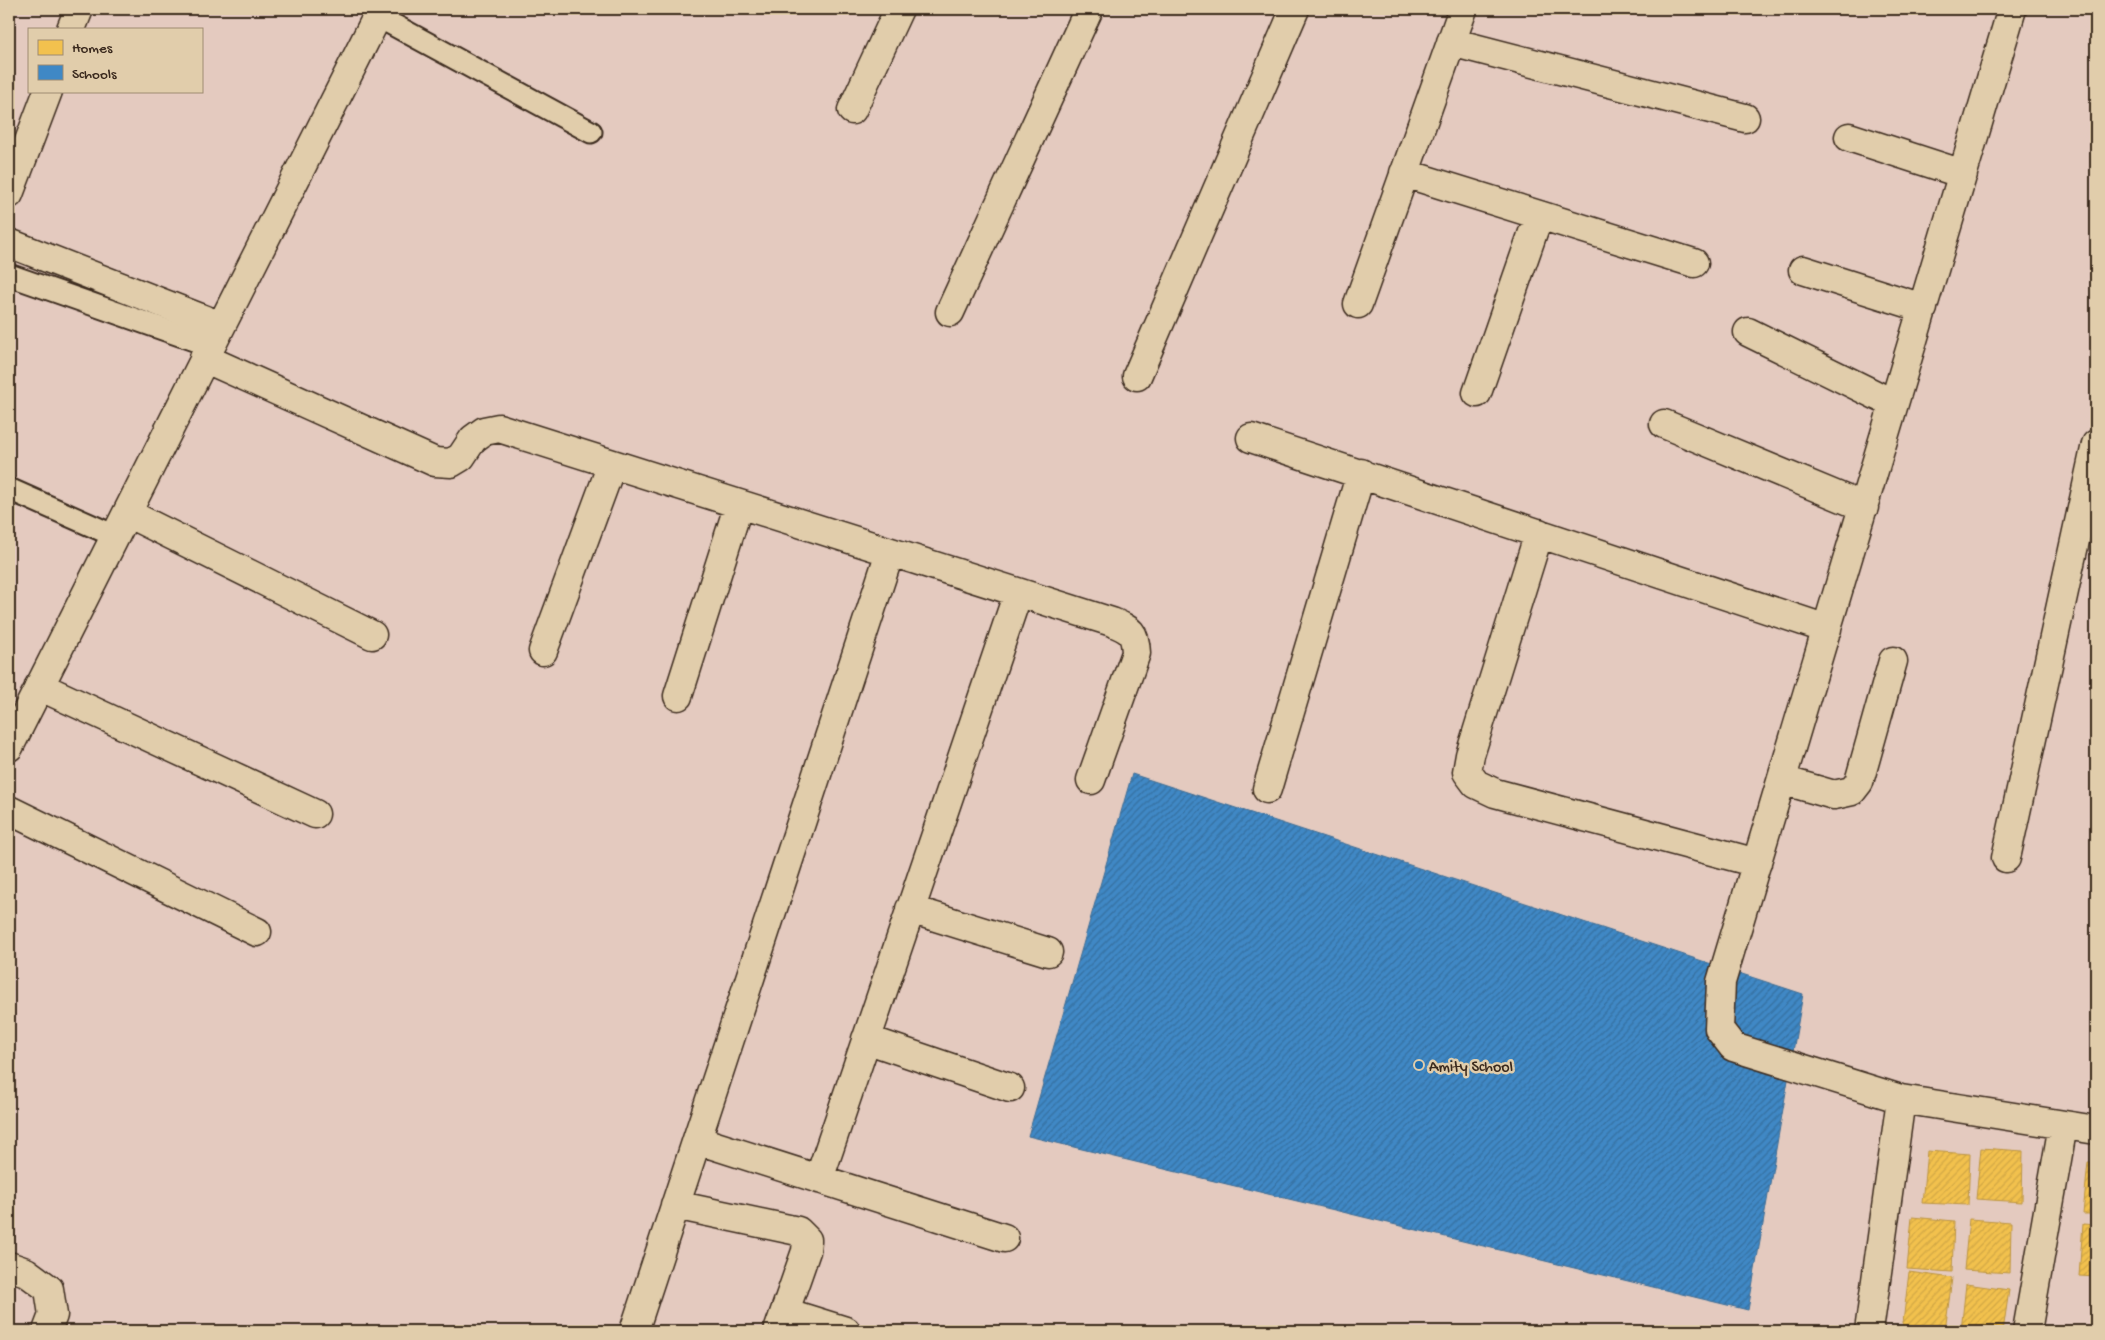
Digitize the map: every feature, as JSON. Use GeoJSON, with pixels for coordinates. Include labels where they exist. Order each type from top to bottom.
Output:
{"type":"FeatureCollection","features":[{"type":"Feature","properties":{"kind":"street"},"geometry":{"type":"LineString","coordinates":[[72,28],[79,9]]}},
{"type":"Feature","properties":{"kind":"street"},"geometry":{"type":"LineString","coordinates":[[852,110],[899,9]]}},
{"type":"Feature","properties":{"kind":"street"},"geometry":{"type":"LineString","coordinates":[[950,312],[1089,9]]}},
{"type":"Feature","properties":{"kind":"street"},"geometry":{"type":"LineString","coordinates":[[1137,376],[1296,9]]}},
{"type":"Feature","properties":{"kind":"street"},"geometry":{"type":"LineString","coordinates":[[1358,304],[1463,9]]}},
{"type":"Feature","properties":{"kind":"street"},"geometry":{"type":"LineString","coordinates":[[2007,10],[1963,174],[1721,982],[1719,1030],[1733,1047],[1901,1099],[2096,1130]]}},
{"type":"Feature","properties":{"kind":"street"},"geometry":{"type":"LineString","coordinates":[[9,747],[379,12]]}},
{"type":"Feature","properties":{"kind":"street"},"geometry":{"type":"LineString","coordinates":[[1451,42],[1745,118]]}},
{"type":"Feature","properties":{"kind":"street"},"geometry":{"type":"LineString","coordinates":[[9,194],[48,92]]}},
{"type":"Feature","properties":{"kind":"street"},"geometry":{"type":"LineString","coordinates":[[1849,137],[1963,174]]}},
{"type":"Feature","properties":{"kind":"street"},"geometry":{"type":"LineString","coordinates":[[1404,173],[1694,263]]}},
{"type":"Feature","properties":{"kind":"street"},"geometry":{"type":"LineString","coordinates":[[1477,392],[1539,215]]}},
{"type":"Feature","properties":{"kind":"street"},"geometry":{"type":"LineString","coordinates":[[9,243],[212,343],[434,462],[451,464],[461,457],[473,439],[484,431],[499,428],[1112,622],[1129,629],[1135,639],[1136,653],[1091,780]]}},
{"type":"Feature","properties":{"kind":"street"},"geometry":{"type":"LineString","coordinates":[[1803,270],[1923,308]]}},
{"type":"Feature","properties":{"kind":"street"},"geometry":{"type":"LineString","coordinates":[[1748,332],[1894,404]]}},
{"type":"Feature","properties":{"kind":"street"},"geometry":{"type":"LineString","coordinates":[[1664,424],[1864,508]]}},
{"type":"Feature","properties":{"kind":"street"},"geometry":{"type":"LineString","coordinates":[[1251,438],[1827,629]]}},
{"type":"Feature","properties":{"kind":"street"},"geometry":{"type":"LineString","coordinates":[[2006,858],[2096,444]]}},
{"type":"Feature","properties":{"kind":"street"},"geometry":{"type":"LineString","coordinates":[[543,652],[612,464]]}},
{"type":"Feature","properties":{"kind":"street"},"geometry":{"type":"LineString","coordinates":[[1267,789],[1361,473]]}},
{"type":"Feature","properties":{"kind":"street"},"geometry":{"type":"LineString","coordinates":[[678,696],[739,504]]}},
{"type":"Feature","properties":{"kind":"street"},"geometry":{"type":"LineString","coordinates":[[121,525],[372,635]]}},
{"type":"Feature","properties":{"kind":"street"},"geometry":{"type":"LineString","coordinates":[[1539,533],[1470,754],[1467,772],[1476,784],[1495,793],[1757,863]]}},
{"type":"Feature","properties":{"kind":"street"},"geometry":{"type":"LineString","coordinates":[[634,1331],[890,552]]}},
{"type":"Feature","properties":{"kind":"street"},"geometry":{"type":"LineString","coordinates":[[819,1179],[1018,593]]}},
{"type":"Feature","properties":{"kind":"street"},"geometry":{"type":"LineString","coordinates":[[1782,780],[1834,795],[1852,791],[1859,782],[1893,661]]}},
{"type":"Feature","properties":{"kind":"street"},"geometry":{"type":"LineString","coordinates":[[39,686],[315,814]]}},
{"type":"Feature","properties":{"kind":"street"},"geometry":{"type":"LineString","coordinates":[[9,810],[257,932]]}},
{"type":"Feature","properties":{"kind":"street"},"geometry":{"type":"LineString","coordinates":[[910,909],[1048,952]]}},
{"type":"Feature","properties":{"kind":"street"},"geometry":{"type":"LineString","coordinates":[[866,1039],[1010,1088]]}},
{"type":"Feature","properties":{"kind":"street"},"geometry":{"type":"LineString","coordinates":[[1869,1331],[1901,1099]]}},
{"type":"Feature","properties":{"kind":"street"},"geometry":{"type":"LineString","coordinates":[[2027,1331],[2063,1125]]}},
{"type":"Feature","properties":{"kind":"street"},"geometry":{"type":"LineString","coordinates":[[697,1140],[1004,1238]]}},
{"type":"Feature","properties":{"kind":"street"},"geometry":{"type":"LineString","coordinates":[[675,1205],[798,1231],[806,1240],[806,1251],[782,1321],[846,1331]]}},
{"type":"Feature","properties":{"kind":"street"},"geometry":{"type":"LineString","coordinates":[[9,1266],[26,1272],[49,1289],[53,1315],[47,1331]]}},
{"type":"Feature","properties":{"kind":"lane"},"geometry":{"type":"LineString","coordinates":[[379,12],[591,132]]}},
{"type":"Feature","properties":{"kind":"lane"},"geometry":{"type":"LineString","coordinates":[[9,275],[212,343]]}},
{"type":"Feature","properties":{"kind":"lane"},"geometry":{"type":"LineString","coordinates":[[9,489],[121,525]]}},
{"type":"Feature","properties":{"kind":"building: Homes"},"geometry":{"type":"Polygon","coordinates":[[[1981,1148],[2023,1151],[2022,1202],[1976,1199],[1981,1148]]]}},
{"type":"Feature","properties":{"kind":"building: Homes"},"geometry":{"type":"Polygon","coordinates":[[[1927,1151],[1970,1154],[1968,1205],[1922,1203],[1927,1151]]]}},
{"type":"Feature","properties":{"kind":"building: Homes"},"geometry":{"type":"Polygon","coordinates":[[[2088,1162],[2096,1162],[2096,1214],[2083,1214],[2088,1162]]]}},
{"type":"Feature","properties":{"kind":"building: Homes"},"geometry":{"type":"Polygon","coordinates":[[[1912,1217],[1954,1221],[1952,1272],[1907,1269],[1912,1217]]]}},
{"type":"Feature","properties":{"kind":"building: Homes"},"geometry":{"type":"Polygon","coordinates":[[[1969,1219],[2011,1222],[2010,1273],[1964,1270],[1969,1219]]]}},
{"type":"Feature","properties":{"kind":"building: Homes"},"geometry":{"type":"Polygon","coordinates":[[[2083,1224],[2096,1225],[2096,1277],[2079,1276],[2083,1224]]]}},
{"type":"Feature","properties":{"kind":"building: Homes"},"geometry":{"type":"Polygon","coordinates":[[[1909,1272],[1952,1278],[1945,1331],[1902,1331],[1909,1272]]]}},
{"type":"Feature","properties":{"kind":"building: Homes"},"geometry":{"type":"Polygon","coordinates":[[[1966,1284],[2009,1290],[2003,1331],[1961,1331],[1966,1284]]]}},
{"type":"Feature","properties":{"kind":"building: Schools","name":"Amity School"},"geometry":{"type":"Polygon","coordinates":[[[1132,774],[1803,994],[1748,1310],[1028,1136],[1132,774]]]}},
{"type":"Feature","properties":{"kind":"place","name":"Amity School"},"geometry":{"type":"Point","coordinates":[1419,1065]}}]}
